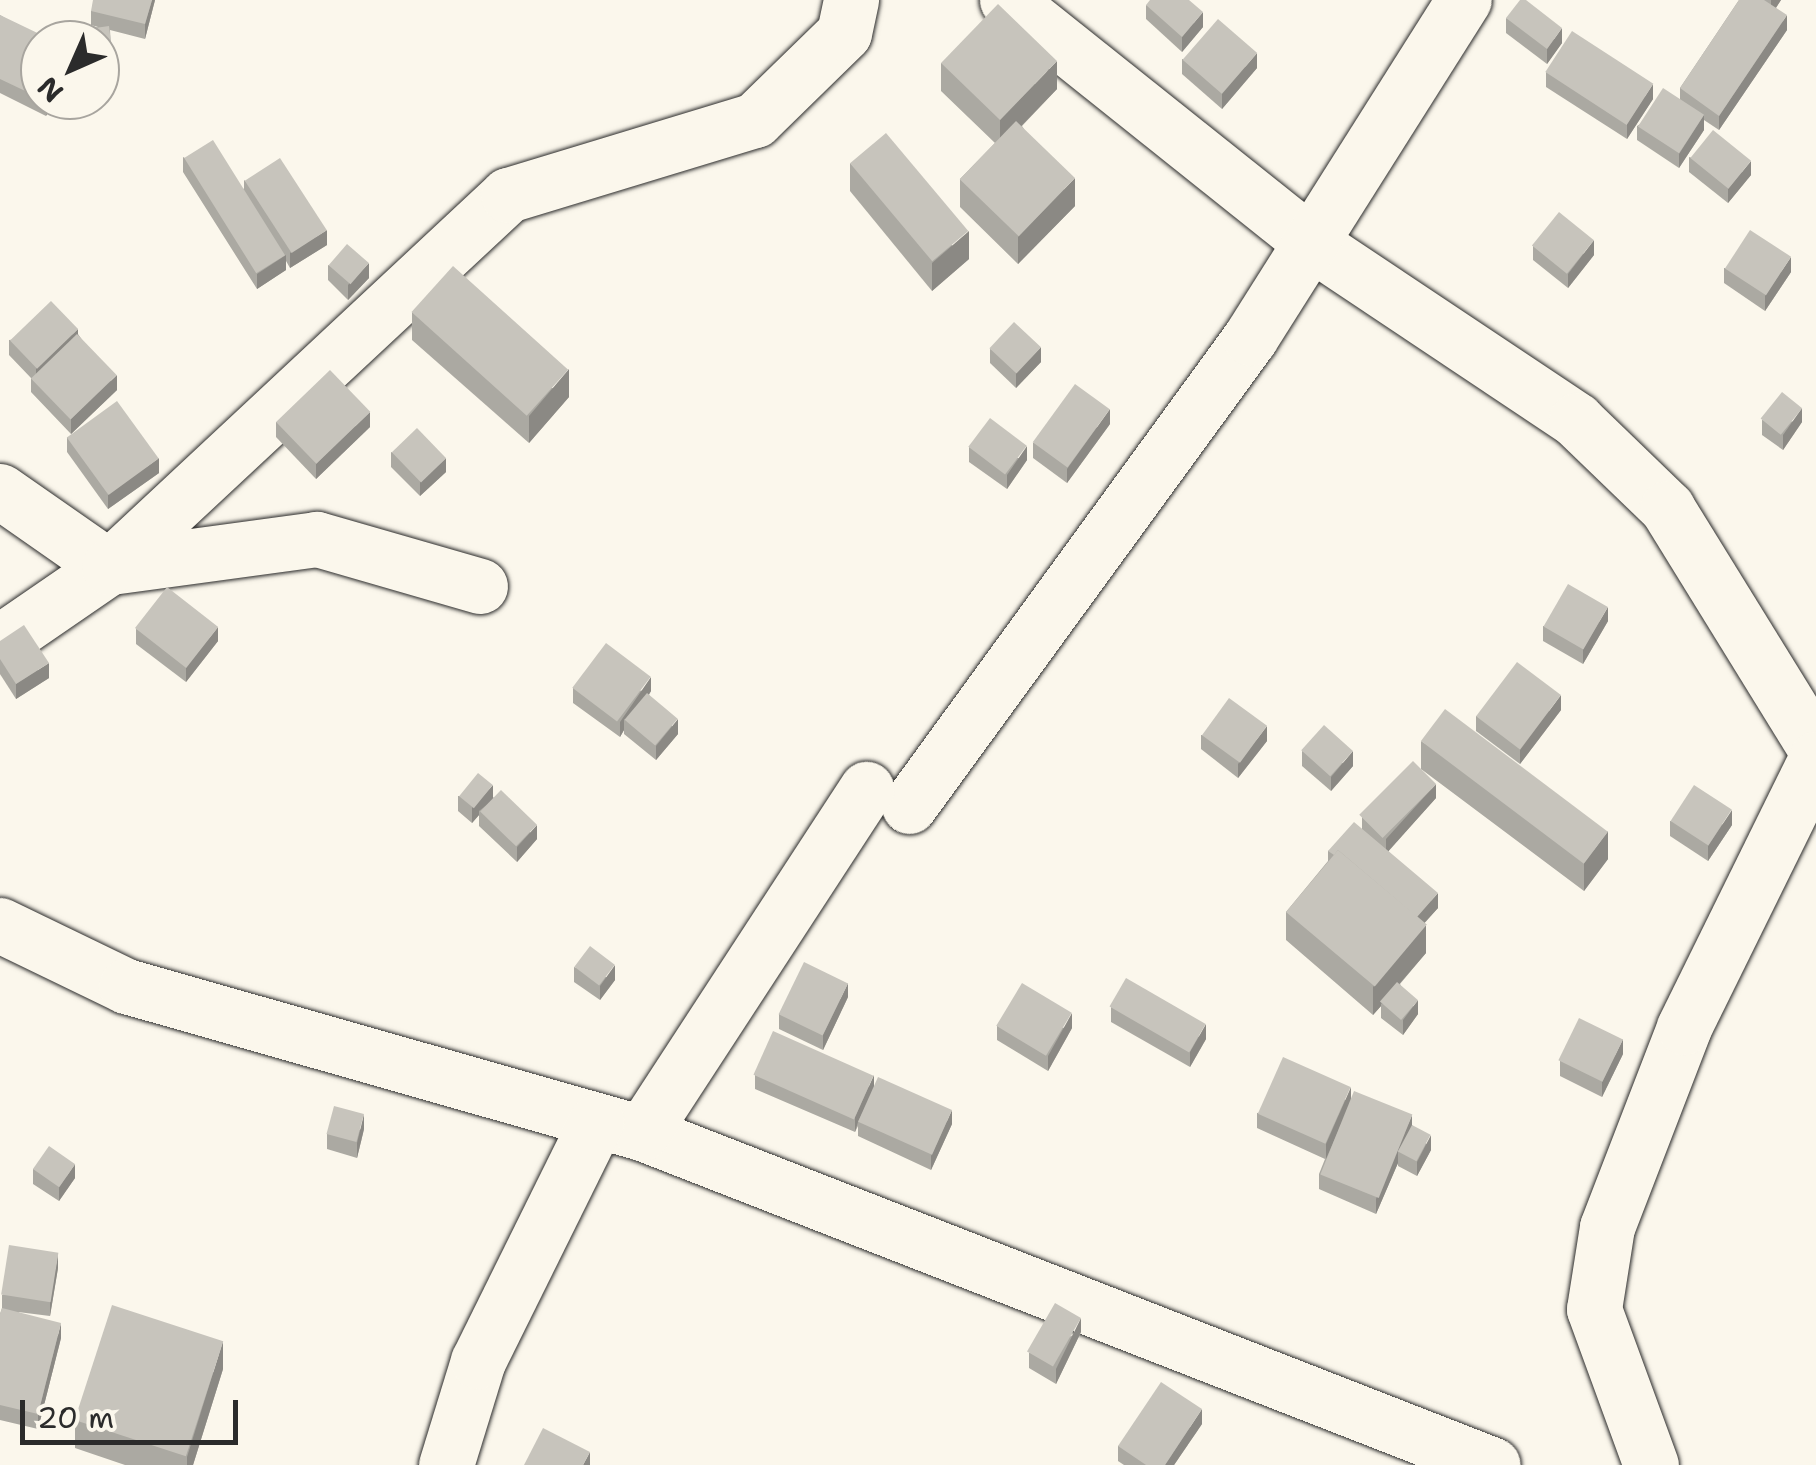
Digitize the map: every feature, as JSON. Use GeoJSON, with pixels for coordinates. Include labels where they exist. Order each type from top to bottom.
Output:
{"type":"FeatureCollection","features":[{"type":"Feature","properties":{"kind":"street"},"geometry":{"type":"LineString","coordinates":[[0,642],[108,567],[508,195],[755,120],[844,32],[851,0]]}},
{"type":"Feature","properties":{"kind":"street"},"geometry":{"type":"LineString","coordinates":[[1007,0],[1311,243],[1576,420],[1667,508],[1816,749]]}},
{"type":"Feature","properties":{"kind":"street"},"geometry":{"type":"LineString","coordinates":[[446,1465],[478,1361],[619,1128],[887,797],[1311,243],[1464,0]]}},
{"type":"Feature","properties":{"kind":"street"},"geometry":{"type":"LineString","coordinates":[[0,491],[108,567],[317,539],[480,586]]}},
{"type":"Feature","properties":{"kind":"street"},"geometry":{"type":"LineString","coordinates":[[1652,1465],[1594,1310],[1606,1227],[1684,1027],[1816,759]]}},
{"type":"Feature","properties":{"kind":"street"},"geometry":{"type":"LineString","coordinates":[[0,925],[126,986],[619,1128],[1493,1465]]}},
{"type":"Feature","properties":{"kind":"building"},"geometry":{"type":"Polygon","coordinates":[[[93,0],[152,0],[145,24],[91,11],[93,0]]]}},
{"type":"Feature","properties":{"kind":"building"},"geometry":{"type":"Polygon","coordinates":[[[1150,0],[1189,0],[1203,12],[1182,37],[1146,5],[1150,0]]]}},
{"type":"Feature","properties":{"kind":"building"},"geometry":{"type":"Polygon","coordinates":[[[1520,0],[1526,0],[1562,28],[1547,49],[1506,18],[1520,0]]]}},
{"type":"Feature","properties":{"kind":"building"},"geometry":{"type":"Polygon","coordinates":[[[1739,0],[1764,0],[1787,15],[1719,116],[1680,88],[1739,0]]]}},
{"type":"Feature","properties":{"kind":"building"},"geometry":{"type":"Polygon","coordinates":[[[998,4],[1057,61],[1000,120],[941,63],[998,4]]]}},
{"type":"Feature","properties":{"kind":"building"},"geometry":{"type":"Polygon","coordinates":[[[0,15],[20,25],[20,88],[0,79],[0,15]]]}},
{"type":"Feature","properties":{"kind":"building"},"geometry":{"type":"Polygon","coordinates":[[[1218,19],[1257,53],[1222,94],[1183,60],[1218,19]]]}},
{"type":"Feature","properties":{"kind":"building"},"geometry":{"type":"Polygon","coordinates":[[[1572,31],[1653,84],[1627,125],[1545,72],[1572,31]]]}},
{"type":"Feature","properties":{"kind":"building"},"geometry":{"type":"Polygon","coordinates":[[[1663,88],[1704,115],[1679,153],[1638,127],[1663,88]]]}},
{"type":"Feature","properties":{"kind":"building"},"geometry":{"type":"Polygon","coordinates":[[[1016,121],[1075,178],[1019,236],[960,179],[1016,121]]]}},
{"type":"Feature","properties":{"kind":"building"},"geometry":{"type":"Polygon","coordinates":[[[1713,130],[1751,161],[1728,189],[1690,158],[1713,130]]]}},
{"type":"Feature","properties":{"kind":"building"},"geometry":{"type":"Polygon","coordinates":[[[886,133],[968,231],[932,261],[850,163],[886,133]]]}},
{"type":"Feature","properties":{"kind":"building"},"geometry":{"type":"Polygon","coordinates":[[[213,140],[285,255],[256,273],[184,158],[213,140]]]}},
{"type":"Feature","properties":{"kind":"building"},"geometry":{"type":"Polygon","coordinates":[[[280,158],[327,230],[292,253],[245,181],[280,158]]]}},
{"type":"Feature","properties":{"kind":"building"},"geometry":{"type":"Polygon","coordinates":[[[1559,212],[1594,240],[1567,274],[1532,245],[1559,212]]]}},
{"type":"Feature","properties":{"kind":"building"},"geometry":{"type":"Polygon","coordinates":[[[1750,230],[1791,257],[1766,295],[1725,269],[1750,230]]]}},
{"type":"Feature","properties":{"kind":"building"},"geometry":{"type":"Polygon","coordinates":[[[347,244],[369,263],[351,284],[329,265],[347,244]]]}},
{"type":"Feature","properties":{"kind":"building"},"geometry":{"type":"Polygon","coordinates":[[[453,266],[568,370],[527,416],[412,312],[453,266]]]}},
{"type":"Feature","properties":{"kind":"building"},"geometry":{"type":"Polygon","coordinates":[[[51,301],[78,329],[37,369],[10,341],[51,301]]]}},
{"type":"Feature","properties":{"kind":"building"},"geometry":{"type":"Polygon","coordinates":[[[1014,322],[1041,347],[1017,374],[989,348],[1014,322]]]}},
{"type":"Feature","properties":{"kind":"building"},"geometry":{"type":"Polygon","coordinates":[[[77,334],[117,375],[71,419],[31,378],[77,334]]]}},
{"type":"Feature","properties":{"kind":"building"},"geometry":{"type":"Polygon","coordinates":[[[330,370],[370,412],[316,464],[276,422],[330,370]]]}},
{"type":"Feature","properties":{"kind":"building"},"geometry":{"type":"Polygon","coordinates":[[[1075,384],[1110,409],[1067,468],[1033,442],[1075,384]]]}},
{"type":"Feature","properties":{"kind":"building"},"geometry":{"type":"Polygon","coordinates":[[[1782,392],[1802,408],[1781,435],[1761,418],[1782,392]]]}},
{"type":"Feature","properties":{"kind":"building"},"geometry":{"type":"Polygon","coordinates":[[[117,401],[159,458],[109,495],[67,437],[117,401]]]}},
{"type":"Feature","properties":{"kind":"building"},"geometry":{"type":"Polygon","coordinates":[[[990,418],[1027,446],[1005,474],[968,447],[990,418]]]}},
{"type":"Feature","properties":{"kind":"building"},"geometry":{"type":"Polygon","coordinates":[[[417,428],[446,458],[421,483],[392,452],[417,428]]]}},
{"type":"Feature","properties":{"kind":"building"},"geometry":{"type":"Polygon","coordinates":[[[1568,584],[1608,607],[1583,649],[1544,626],[1568,584]]]}},
{"type":"Feature","properties":{"kind":"building"},"geometry":{"type":"Polygon","coordinates":[[[167,587],[218,627],[186,668],[135,628],[167,587]]]}},
{"type":"Feature","properties":{"kind":"building"},"geometry":{"type":"Polygon","coordinates":[[[24,625],[49,663],[16,684],[0,659],[0,641],[24,625]]]}},
{"type":"Feature","properties":{"kind":"building"},"geometry":{"type":"Polygon","coordinates":[[[606,643],[651,677],[617,721],[572,688],[606,643]]]}},
{"type":"Feature","properties":{"kind":"building"},"geometry":{"type":"Polygon","coordinates":[[[1517,662],[1561,695],[1520,749],[1476,716],[1517,662]]]}},
{"type":"Feature","properties":{"kind":"building"},"geometry":{"type":"Polygon","coordinates":[[[647,693],[678,719],[655,746],[625,720],[647,693]]]}},
{"type":"Feature","properties":{"kind":"building"},"geometry":{"type":"Polygon","coordinates":[[[1229,698],[1267,726],[1240,763],[1202,735],[1229,698]]]}},
{"type":"Feature","properties":{"kind":"building"},"geometry":{"type":"Polygon","coordinates":[[[1445,709],[1608,832],[1584,864],[1421,741],[1445,709]]]}},
{"type":"Feature","properties":{"kind":"building"},"geometry":{"type":"Polygon","coordinates":[[[1324,725],[1353,751],[1330,776],[1301,750],[1324,725]]]}},
{"type":"Feature","properties":{"kind":"building"},"geometry":{"type":"Polygon","coordinates":[[[1413,761],[1436,784],[1383,838],[1359,815],[1413,761]]]}},
{"type":"Feature","properties":{"kind":"building"},"geometry":{"type":"Polygon","coordinates":[[[478,773],[493,785],[474,808],[459,796],[478,773]]]}},
{"type":"Feature","properties":{"kind":"building"},"geometry":{"type":"Polygon","coordinates":[[[1694,785],[1732,810],[1708,846],[1671,821],[1694,785]]]}},
{"type":"Feature","properties":{"kind":"building"},"geometry":{"type":"Polygon","coordinates":[[[501,790],[537,825],[516,846],[480,812],[501,790]]]}},
{"type":"Feature","properties":{"kind":"building"},"geometry":{"type":"Polygon","coordinates":[[[1354,822],[1438,893],[1417,917],[1338,850],[1334,855],[1328,851],[1354,822]]]}},
{"type":"Feature","properties":{"kind":"building"},"geometry":{"type":"Polygon","coordinates":[[[1338,850],[1427,925],[1375,987],[1286,912],[1338,850]]]}},
{"type":"Feature","properties":{"kind":"building"},"geometry":{"type":"Polygon","coordinates":[[[590,946],[615,965],[599,985],[574,967],[590,946]]]}},
{"type":"Feature","properties":{"kind":"building"},"geometry":{"type":"Polygon","coordinates":[[[804,962],[848,983],[823,1036],[779,1014],[804,962]]]}},
{"type":"Feature","properties":{"kind":"building"},"geometry":{"type":"Polygon","coordinates":[[[1126,978],[1206,1024],[1189,1053],[1110,1007],[1126,978]]]}},
{"type":"Feature","properties":{"kind":"building"},"geometry":{"type":"Polygon","coordinates":[[[1397,982],[1418,1000],[1401,1020],[1380,1002],[1397,982]]]}},
{"type":"Feature","properties":{"kind":"building"},"geometry":{"type":"Polygon","coordinates":[[[1022,983],[1072,1013],[1046,1056],[996,1026],[1022,983]]]}},
{"type":"Feature","properties":{"kind":"building"},"geometry":{"type":"Polygon","coordinates":[[[1579,1018],[1623,1039],[1602,1082],[1558,1060],[1579,1018]]]}},
{"type":"Feature","properties":{"kind":"building"},"geometry":{"type":"Polygon","coordinates":[[[773,1031],[873,1076],[854,1120],[753,1075],[773,1031]]]}},
{"type":"Feature","properties":{"kind":"building"},"geometry":{"type":"Polygon","coordinates":[[[1283,1057],[1351,1087],[1325,1144],[1258,1114],[1283,1057]]]}},
{"type":"Feature","properties":{"kind":"building"},"geometry":{"type":"Polygon","coordinates":[[[878,1077],[952,1110],[932,1155],[858,1122],[878,1077]]]}},
{"type":"Feature","properties":{"kind":"building"},"geometry":{"type":"Polygon","coordinates":[[[1354,1091],[1412,1115],[1379,1198],[1320,1174],[1354,1091]]]}},
{"type":"Feature","properties":{"kind":"building"},"geometry":{"type":"Polygon","coordinates":[[[334,1106],[364,1114],[356,1142],[326,1134],[334,1106]]]}},
{"type":"Feature","properties":{"kind":"building"},"geometry":{"type":"Polygon","coordinates":[[[1412,1125],[1431,1135],[1416,1161],[1398,1151],[1412,1125]]]}},
{"type":"Feature","properties":{"kind":"building"},"geometry":{"type":"Polygon","coordinates":[[[49,1146],[75,1164],[59,1187],[33,1169],[49,1146]]]}},
{"type":"Feature","properties":{"kind":"building"},"geometry":{"type":"Polygon","coordinates":[[[9,1245],[58,1253],[51,1302],[1,1294],[9,1245]]]}},
{"type":"Feature","properties":{"kind":"building"},"geometry":{"type":"Polygon","coordinates":[[[1055,1303],[1081,1318],[1053,1366],[1027,1351],[1055,1303]]]}},
{"type":"Feature","properties":{"kind":"building"},"geometry":{"type":"Polygon","coordinates":[[[112,1305],[223,1341],[186,1456],[75,1420],[112,1305]]]}},
{"type":"Feature","properties":{"kind":"building"},"geometry":{"type":"Polygon","coordinates":[[[2,1308],[61,1323],[38,1414],[0,1405],[2,1308]]]}},
{"type":"Feature","properties":{"kind":"building"},"geometry":{"type":"Polygon","coordinates":[[[1161,1382],[1202,1409],[1165,1465],[1146,1465],[1118,1446],[1161,1382]]]}},
{"type":"Feature","properties":{"kind":"building"},"geometry":{"type":"Polygon","coordinates":[[[543,1428],[590,1452],[583,1465],[524,1465],[543,1428]]]}}]}
